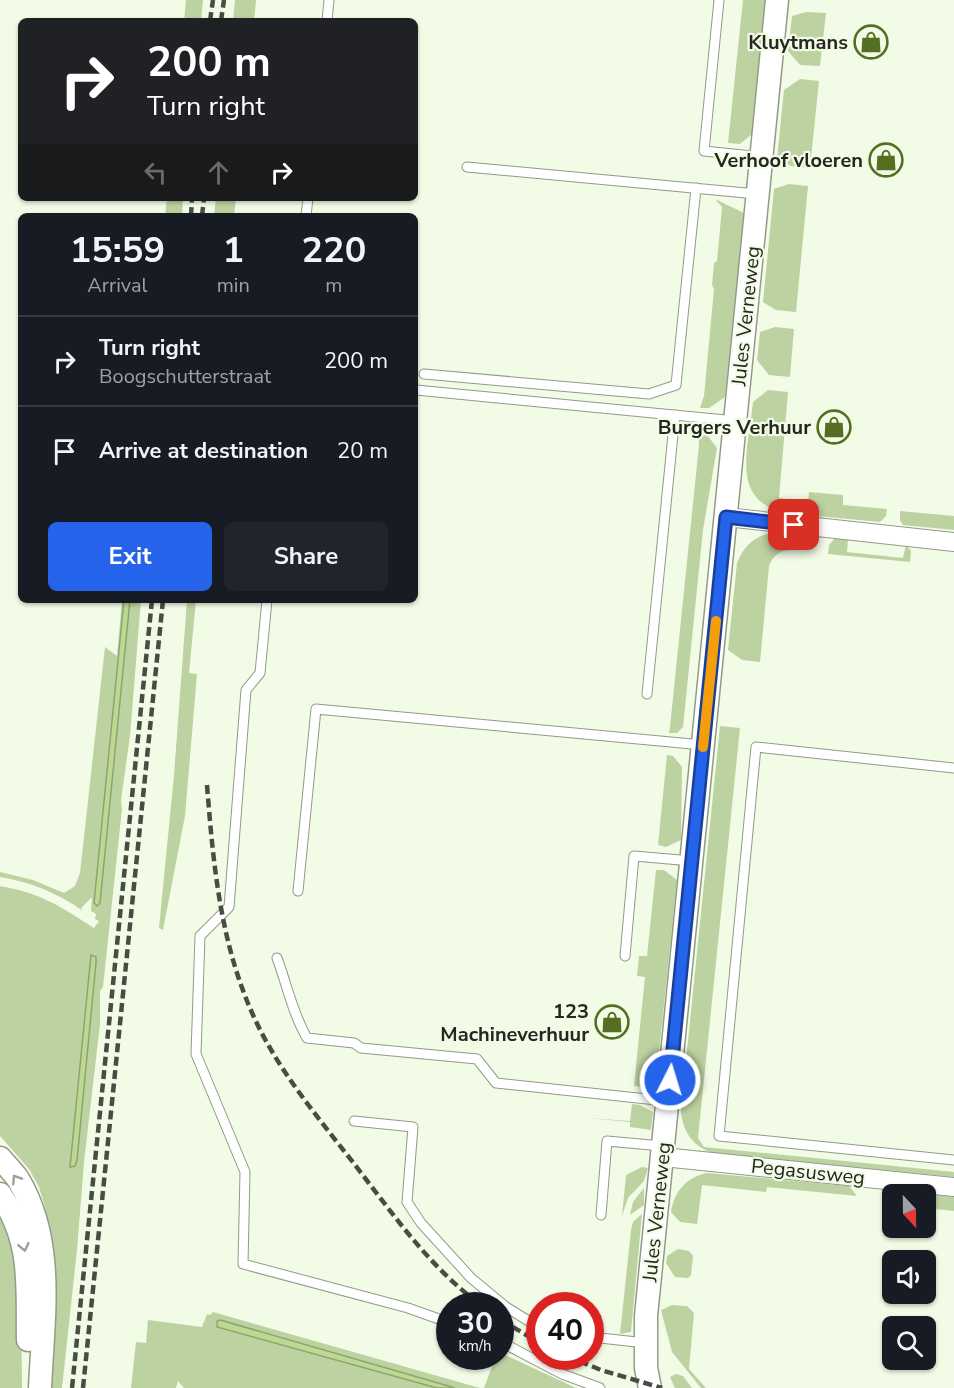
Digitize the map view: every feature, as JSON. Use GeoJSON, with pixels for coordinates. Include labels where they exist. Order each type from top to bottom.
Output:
{"type":"FeatureCollection","features":[{"type":"Feature","properties":{"kind":"street","name":"Jules Verneweg"},"geometry":{"type":"LineString","coordinates":[[650,1386],[646,1368],[646,1317],[777,0]]}},
{"type":"Feature","properties":{"kind":"street"},"geometry":{"type":"LineString","coordinates":[[726,517],[954,542]]}},
{"type":"Feature","properties":{"kind":"street","name":"Pegasusweg"},"geometry":{"type":"LineString","coordinates":[[663,1152],[954,1187]]}},
{"type":"Feature","properties":{"kind":"street"},"geometry":{"type":"LineString","coordinates":[[0,1158],[17,1178],[30,1203],[44,1257],[40,1388]]}},
{"type":"Feature","properties":{"kind":"street"},"geometry":{"type":"LineString","coordinates":[[0,1194],[17,1223],[27,1263],[28,1388]]}},
{"type":"Feature","properties":{"kind":"lane"},"geometry":{"type":"LineString","coordinates":[[327,18],[329,0]]}},
{"type":"Feature","properties":{"kind":"lane"},"geometry":{"type":"LineString","coordinates":[[719,0],[704,151],[762,157]]}},
{"type":"Feature","properties":{"kind":"lane"},"geometry":{"type":"LineString","coordinates":[[467,167],[758,194]]}},
{"type":"Feature","properties":{"kind":"lane"},"geometry":{"type":"LineString","coordinates":[[424,374],[649,394],[676,385],[696,188]]}},
{"type":"Feature","properties":{"kind":"lane"},"geometry":{"type":"LineString","coordinates":[[418,390],[736,421]]}},
{"type":"Feature","properties":{"kind":"lane"},"geometry":{"type":"LineString","coordinates":[[647,694],[675,415]]}},
{"type":"Feature","properties":{"kind":"lane"},"geometry":{"type":"LineString","coordinates":[[267,603],[260,673],[246,690],[229,907],[200,936],[196,1054],[245,1172],[243,1264],[408,1308],[436,1318]]}},
{"type":"Feature","properties":{"kind":"lane"},"geometry":{"type":"LineString","coordinates":[[298,891],[316,709],[704,745]]}},
{"type":"Feature","properties":{"kind":"lane"},"geometry":{"type":"LineString","coordinates":[[954,768],[756,747],[719,1136],[954,1160]]}},
{"type":"Feature","properties":{"kind":"lane"},"geometry":{"type":"LineString","coordinates":[[625,956],[634,856],[692,861]]}},
{"type":"Feature","properties":{"kind":"lane"},"geometry":{"type":"LineString","coordinates":[[277,958],[298,1023],[307,1038],[354,1043],[361,1048],[477,1059],[496,1083],[668,1102]]}},
{"type":"Feature","properties":{"kind":"lane"},"geometry":{"type":"LineString","coordinates":[[354,1121],[413,1127],[407,1202],[421,1223],[471,1278],[506,1307],[526,1319]]}},
{"type":"Feature","properties":{"kind":"lane"},"geometry":{"type":"LineString","coordinates":[[601,1215],[607,1141],[663,1152]]}},
{"type":"Feature","properties":{"kind":"lane"},"geometry":{"type":"LineString","coordinates":[[604,1338],[646,1342]]}},
{"type":"Feature","properties":{"kind":"lane"},"geometry":{"type":"LineString","coordinates":[[514,1349],[562,1374],[600,1388]]}},
{"type":"Feature","properties":{"kind":"shaded area"},"geometry":{"type":"Polygon","coordinates":[[[186,0],[203,0],[201,18],[184,18],[186,0]]]}},
{"type":"Feature","properties":{"kind":"shaded area"},"geometry":{"type":"Polygon","coordinates":[[[235,0],[256,0],[254,18],[233,18],[235,0]]]}},
{"type":"Feature","properties":{"kind":"shaded area"},"geometry":{"type":"Polygon","coordinates":[[[743,0],[765,0],[752,134],[740,144],[728,143],[743,0]]]}},
{"type":"Feature","properties":{"kind":"shaded area"},"geometry":{"type":"Polygon","coordinates":[[[806,12],[826,13],[820,66],[800,65],[788,51],[792,16],[806,12]]]}},
{"type":"Feature","properties":{"kind":"shaded area"},"geometry":{"type":"Polygon","coordinates":[[[800,79],[819,81],[810,168],[791,166],[777,159],[784,90],[800,79]]]}},
{"type":"Feature","properties":{"kind":"shaded area"},"geometry":{"type":"Polygon","coordinates":[[[789,184],[808,186],[796,312],[776,310],[763,302],[774,189],[789,184]]]}},
{"type":"Feature","properties":{"kind":"shaded area"},"geometry":{"type":"Polygon","coordinates":[[[715,199],[744,213],[725,397],[709,408],[700,408],[704,396],[714,289],[712,285],[714,263],[717,261],[722,207],[715,199]]]}},
{"type":"Feature","properties":{"kind":"shaded area"},"geometry":{"type":"Polygon","coordinates":[[[167,201],[183,201],[182,213],[165,213],[167,201]]]}},
{"type":"Feature","properties":{"kind":"shaded area"},"geometry":{"type":"Polygon","coordinates":[[[216,201],[236,201],[234,213],[214,213],[216,201]]]}},
{"type":"Feature","properties":{"kind":"shaded area"},"geometry":{"type":"Polygon","coordinates":[[[775,327],[794,329],[790,377],[769,375],[757,360],[760,332],[775,327]]]}},
{"type":"Feature","properties":{"kind":"shaded area"},"geometry":{"type":"Polygon","coordinates":[[[768,390],[788,392],[779,498],[808,502],[809,492],[843,495],[843,505],[887,509],[886,516],[880,522],[817,516],[813,512],[814,503],[803,502],[802,510],[797,514],[775,510],[760,501],[751,489],[746,458],[753,402],[768,390]]]}},
{"type":"Feature","properties":{"kind":"shaded area"},"geometry":{"type":"Polygon","coordinates":[[[698,430],[705,432],[717,448],[703,530],[683,727],[677,733],[669,733],[699,445],[698,430]]]}},
{"type":"Feature","properties":{"kind":"shaded area"},"geometry":{"type":"Polygon","coordinates":[[[900,511],[954,516],[954,530],[903,525],[900,520],[900,511]]]}},
{"type":"Feature","properties":{"kind":"shaded area"},"geometry":{"type":"Polygon","coordinates":[[[775,532],[798,534],[796,550],[780,553],[769,566],[760,662],[742,660],[728,650],[737,563],[751,542],[775,532]]]}},
{"type":"Feature","properties":{"kind":"shaded area"},"geometry":{"type":"Polygon","coordinates":[[[835,538],[848,539],[847,552],[903,558],[906,545],[911,551],[910,562],[828,554],[829,545],[835,538]]]}},
{"type":"Feature","properties":{"kind":"shaded area"},"geometry":{"type":"Polygon","coordinates":[[[122,603],[124,603],[94,903],[100,903],[130,603],[141,603],[130,736],[121,800],[122,809],[103,987],[100,991],[100,1024],[62,1388],[45,1388],[49,1245],[45,1207],[39,1187],[29,1169],[0,1136],[0,886],[27,892],[50,901],[94,928],[99,921],[95,919],[96,914],[91,911],[92,897],[81,908],[83,911],[44,889],[0,877],[0,872],[33,880],[64,893],[75,886],[80,873],[105,647],[117,656],[122,603]],[[91,955],[71,1167],[77,1159],[96,963],[91,955]]]}},
{"type":"Feature","properties":{"kind":"shaded area"},"geometry":{"type":"Polygon","coordinates":[[[124,603],[130,603],[100,903],[97,906],[94,903],[124,603]]]}},
{"type":"Feature","properties":{"kind":"shaded area"},"geometry":{"type":"Polygon","coordinates":[[[187,603],[196,603],[189,673],[197,674],[185,816],[163,930],[159,928],[174,775],[187,603]]]}},
{"type":"Feature","properties":{"kind":"shaded area"},"geometry":{"type":"Polygon","coordinates":[[[720,726],[740,728],[698,1138],[704,1147],[954,1172],[954,1177],[713,1153],[700,1147],[686,1131],[681,1110],[720,726]]]}},
{"type":"Feature","properties":{"kind":"shaded area"},"geometry":{"type":"Polygon","coordinates":[[[667,755],[673,756],[682,767],[681,840],[666,847],[658,845],[667,755]]]}},
{"type":"Feature","properties":{"kind":"shaded area"},"geometry":{"type":"Polygon","coordinates":[[[656,870],[664,870],[677,880],[656,1081],[642,1087],[634,1086],[645,977],[637,976],[639,956],[647,956],[656,870]]]}},
{"type":"Feature","properties":{"kind":"shaded area"},"geometry":{"type":"Polygon","coordinates":[[[91,955],[96,957],[96,963],[77,1160],[75,1166],[70,1167],[91,955]]]}},
{"type":"Feature","properties":{"kind":"shaded area"},"geometry":{"type":"Polygon","coordinates":[[[632,1104],[640,1105],[653,1112],[651,1130],[630,1127],[630,1122],[588,1118],[630,1121],[632,1104]]]}},
{"type":"Feature","properties":{"kind":"shaded area"},"geometry":{"type":"Polygon","coordinates":[[[642,1167],[648,1168],[644,1181],[628,1198],[622,1216],[626,1175],[642,1167]]]}},
{"type":"Feature","properties":{"kind":"shaded area"},"geometry":{"type":"Polygon","coordinates":[[[707,1173],[849,1186],[857,1196],[767,1187],[766,1192],[702,1185],[697,1224],[680,1222],[671,1212],[678,1191],[693,1178],[707,1173]]]}},
{"type":"Feature","properties":{"kind":"shaded area"},"geometry":{"type":"Polygon","coordinates":[[[644,1188],[644,1205],[630,1215],[633,1202],[644,1188]]]}},
{"type":"Feature","properties":{"kind":"shaded area"},"geometry":{"type":"Polygon","coordinates":[[[936,1195],[954,1197],[954,1211],[936,1209],[936,1195]]]}},
{"type":"Feature","properties":{"kind":"shaded area"},"geometry":{"type":"Polygon","coordinates":[[[0,1206],[21,1279],[22,1388],[0,1388],[0,1206]]]}},
{"type":"Feature","properties":{"kind":"shaded area"},"geometry":{"type":"Polygon","coordinates":[[[642,1214],[631,1332],[620,1334],[631,1230],[633,1222],[642,1214]]]}},
{"type":"Feature","properties":{"kind":"shaded area"},"geometry":{"type":"Polygon","coordinates":[[[678,1249],[689,1251],[693,1256],[691,1275],[688,1278],[675,1277],[666,1263],[667,1256],[678,1249]]]}},
{"type":"Feature","properties":{"kind":"shaded area"},"geometry":{"type":"Polygon","coordinates":[[[672,1305],[687,1306],[694,1313],[689,1369],[706,1388],[701,1388],[672,1352],[661,1310],[672,1305]]]}},
{"type":"Feature","properties":{"kind":"shaded area"},"geometry":{"type":"Polygon","coordinates":[[[213,1312],[480,1388],[455,1388],[220,1320],[216,1324],[217,1327],[437,1388],[184,1388],[178,1381],[176,1388],[131,1388],[136,1342],[146,1343],[148,1320],[202,1327],[207,1314],[210,1315],[213,1312]]]}},
{"type":"Feature","properties":{"kind":"shaded area"},"geometry":{"type":"Polygon","coordinates":[[[217,1321],[455,1388],[437,1388],[217,1327],[217,1321]]]}},
{"type":"Feature","properties":{"kind":"shaded area"},"geometry":{"type":"Polygon","coordinates":[[[514,1359],[526,1365],[526,1370],[537,1370],[576,1388],[484,1388],[491,1370],[514,1370],[514,1359]]]}},
{"type":"Feature","properties":{"kind":"shaded area"},"geometry":{"type":"Polygon","coordinates":[[[676,1374],[683,1376],[692,1388],[675,1388],[670,1377],[676,1374]]]}},
{"type":"Feature","properties":{"kind":"railway"},"geometry":{"type":"LineString","coordinates":[[210,18],[213,0]]}},
{"type":"Feature","properties":{"kind":"railway"},"geometry":{"type":"LineString","coordinates":[[221,18],[224,0]]}},
{"type":"Feature","properties":{"kind":"railway"},"geometry":{"type":"LineString","coordinates":[[191,213],[192,201]]}},
{"type":"Feature","properties":{"kind":"railway"},"geometry":{"type":"LineString","coordinates":[[202,213],[204,201]]}},
{"type":"Feature","properties":{"kind":"railway"},"geometry":{"type":"LineString","coordinates":[[72,1388],[152,603]]}},
{"type":"Feature","properties":{"kind":"railway"},"geometry":{"type":"LineString","coordinates":[[83,1388],[163,603]]}},
{"type":"Feature","properties":{"kind":"railway"},"geometry":{"type":"LineString","coordinates":[[207,785],[217,884],[230,948],[239,980],[266,1041],[299,1092],[403,1227],[431,1260],[464,1292]]}},
{"type":"Feature","properties":{"kind":"railway"},"geometry":{"type":"LineString","coordinates":[[514,1328],[526,1335]]}},
{"type":"Feature","properties":{"kind":"railway"},"geometry":{"type":"LineString","coordinates":[[601,1370],[662,1388]]}},
{"type":"Feature","properties":{"kind":"slow traffic"},"geometry":{"type":"LineString","coordinates":[[703,747],[716,621]]}},
{"type":"Feature","properties":{"kind":"place","name":"Kluytmans"},"geometry":{"type":"Point","coordinates":[871,42]}},
{"type":"Feature","properties":{"kind":"place","name":"Verhoof vloeren"},"geometry":{"type":"Point","coordinates":[886,160]}},
{"type":"Feature","properties":{"kind":"place","name":"Burgers Verhuur"},"geometry":{"type":"Point","coordinates":[834,427]}},
{"type":"Feature","properties":{"kind":"place","name":"123 Machineverhuur"},"geometry":{"type":"Point","coordinates":[612,1022]}},
{"type":"Feature","properties":{"kind":"route"},"geometry":{"type":"LineString","coordinates":[[670,1080],[726,517],[794,525]]}}]}
